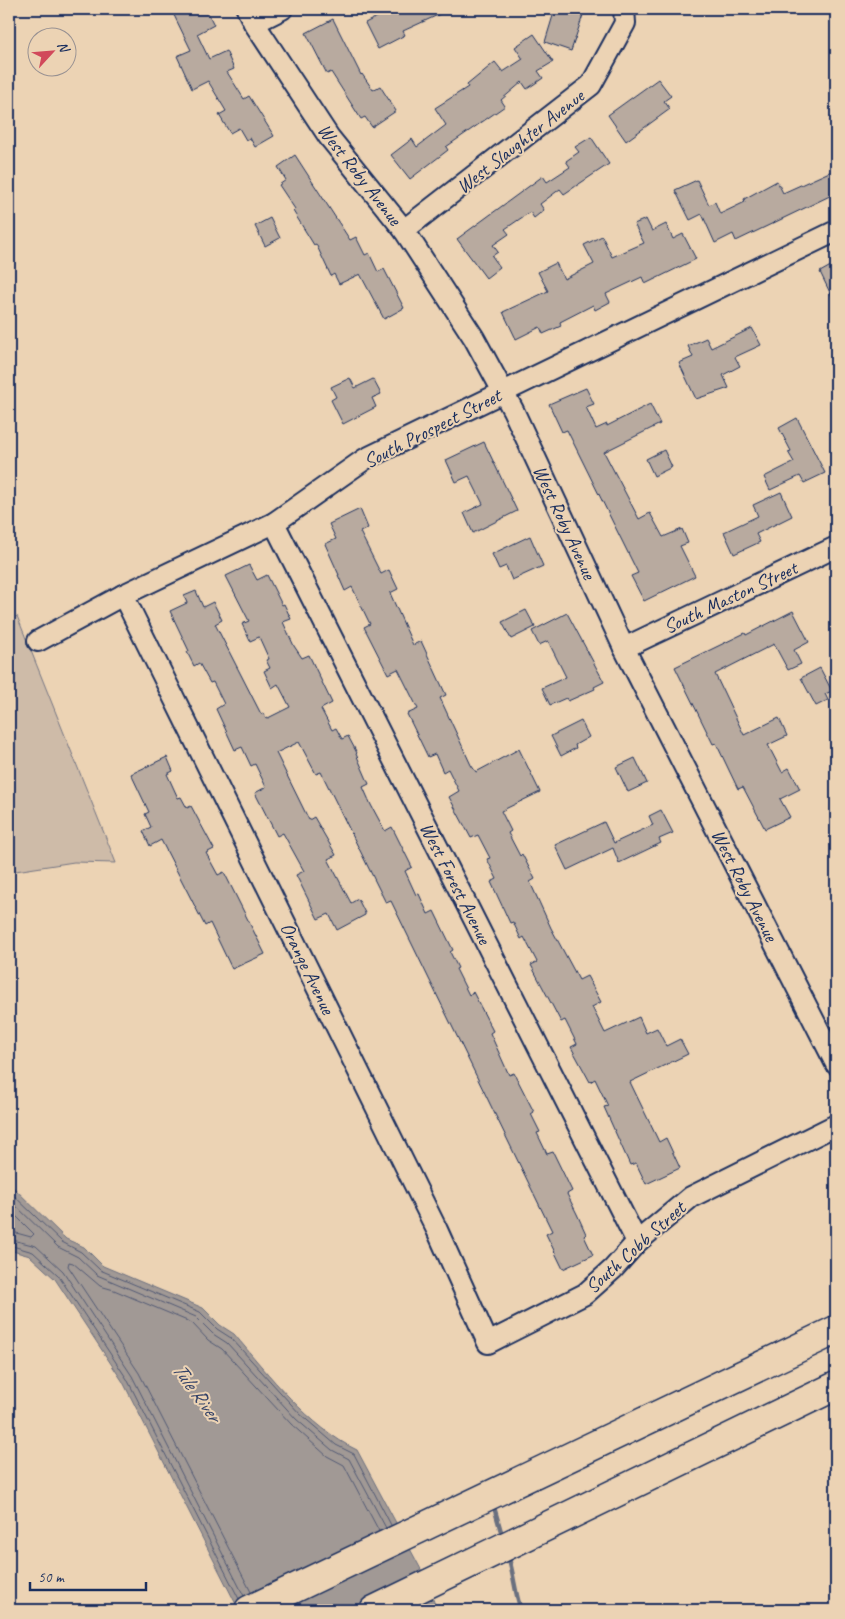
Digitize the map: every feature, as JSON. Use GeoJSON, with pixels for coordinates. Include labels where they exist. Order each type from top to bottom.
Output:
{"type":"FeatureCollection","features":[{"type":"Feature","properties":{"kind":"highway"},"geometry":{"type":"LineString","coordinates":[[249,1610],[836,1330]]}},
{"type":"Feature","properties":{"kind":"highway"},"geometry":{"type":"LineString","coordinates":[[374,1610],[836,1386]]}},
{"type":"Feature","properties":{"kind":"highway"},"geometry":{"type":"LineString","coordinates":[[775,1415],[836,1397]]}},
{"type":"Feature","properties":{"kind":"street"},"geometry":{"type":"LineString","coordinates":[[250,16],[282,9]]}},
{"type":"Feature","properties":{"kind":"street","name":"West Slaughter Avenue"},"geometry":{"type":"LineString","coordinates":[[404,230],[591,85],[625,23],[624,9]]}},
{"type":"Feature","properties":{"kind":"street","name":"West Roby Avenue"},"geometry":{"type":"LineString","coordinates":[[250,16],[329,137],[404,230],[474,338],[504,392],[624,648],[836,1064]]}},
{"type":"Feature","properties":{"kind":"street","name":"South Prospect Street"},"geometry":{"type":"LineString","coordinates":[[38,641],[123,595],[274,523],[365,460],[836,231]]}},
{"type":"Feature","properties":{"kind":"street","name":"West Forest Avenue"},"geometry":{"type":"LineString","coordinates":[[274,523],[637,1242]]}},
{"type":"Feature","properties":{"kind":"street","name":"South Maston Street"},"geometry":{"type":"LineString","coordinates":[[624,648],[836,547]]}},
{"type":"Feature","properties":{"kind":"street","name":"Orange Avenue"},"geometry":{"type":"LineString","coordinates":[[123,595],[437,1230],[488,1342]]}},
{"type":"Feature","properties":{"kind":"street","name":"South Cobb Street"},"geometry":{"type":"LineString","coordinates":[[488,1342],[585,1294],[613,1270],[637,1242],[691,1197],[836,1125]]}},
{"type":"Feature","properties":{"kind":"shaded area"},"geometry":{"type":"Polygon","coordinates":[[[17,616],[116,863],[74,862],[9,872],[9,621],[17,616]]]}},
{"type":"Feature","properties":{"kind":"water","name":"Tule River"},"geometry":{"type":"Polygon","coordinates":[[[9,1183],[66,1239],[84,1247],[103,1266],[203,1308],[220,1325],[234,1334],[275,1382],[306,1414],[340,1440],[357,1450],[424,1575],[437,1610],[239,1610],[123,1382],[55,1279],[30,1256],[9,1250],[9,1183]]]}},
{"type":"Feature","properties":{"kind":"building"},"geometry":{"type":"Polygon","coordinates":[[[171,9],[206,9],[214,25],[197,34],[209,59],[226,51],[234,69],[227,72],[244,99],[249,96],[274,136],[255,147],[250,138],[246,140],[239,128],[230,133],[219,115],[226,111],[208,81],[192,89],[177,56],[191,50],[171,9]]]}},
{"type":"Feature","properties":{"kind":"building"},"geometry":{"type":"Polygon","coordinates":[[[376,9],[451,9],[403,31],[405,35],[378,49],[365,23],[379,16],[376,9]]]}},
{"type":"Feature","properties":{"kind":"building"},"geometry":{"type":"Polygon","coordinates":[[[555,9],[585,9],[571,51],[545,42],[555,9]]]}},
{"type":"Feature","properties":{"kind":"building"},"geometry":{"type":"Polygon","coordinates":[[[333,19],[361,75],[373,90],[380,86],[396,111],[372,127],[365,117],[361,119],[331,72],[327,74],[306,33],[333,19]]]}},
{"type":"Feature","properties":{"kind":"building"},"geometry":{"type":"Polygon","coordinates":[[[534,34],[553,62],[538,71],[543,78],[527,89],[522,82],[501,100],[505,106],[446,147],[448,150],[410,179],[391,155],[412,139],[417,147],[446,125],[435,108],[468,87],[467,85],[495,62],[503,72],[523,59],[515,47],[534,34]]]}},
{"type":"Feature","properties":{"kind":"building"},"geometry":{"type":"Polygon","coordinates":[[[658,79],[671,96],[664,101],[670,109],[626,141],[608,115],[658,79]]]}},
{"type":"Feature","properties":{"kind":"building"},"geometry":{"type":"Polygon","coordinates":[[[591,137],[609,164],[564,194],[560,189],[540,204],[544,210],[534,218],[530,212],[505,229],[509,234],[493,245],[498,252],[492,256],[500,267],[486,278],[457,239],[543,176],[547,182],[570,167],[566,161],[579,152],[575,147],[591,137]]]}},
{"type":"Feature","properties":{"kind":"building"},"geometry":{"type":"Polygon","coordinates":[[[295,155],[350,240],[356,237],[365,255],[369,253],[378,272],[384,269],[404,308],[384,319],[360,274],[339,284],[334,274],[331,276],[316,244],[314,245],[293,211],[295,209],[279,185],[286,180],[278,167],[295,155]]]}},
{"type":"Feature","properties":{"kind":"building"},"geometry":{"type":"Polygon","coordinates":[[[836,169],[836,193],[736,241],[733,234],[715,243],[702,214],[690,220],[675,190],[697,180],[709,205],[715,202],[720,214],[745,202],[744,199],[777,181],[783,193],[836,169]]]}},
{"type":"Feature","properties":{"kind":"building"},"geometry":{"type":"Polygon","coordinates":[[[270,218],[280,238],[265,246],[255,226],[270,218]]]}},
{"type":"Feature","properties":{"kind":"building"},"geometry":{"type":"Polygon","coordinates":[[[646,219],[652,231],[666,224],[673,239],[683,234],[696,259],[645,284],[642,277],[606,294],[610,302],[595,310],[593,305],[560,322],[561,326],[543,334],[540,327],[516,339],[503,312],[548,291],[538,272],[556,263],[564,279],[594,264],[584,245],[602,236],[612,257],[644,243],[634,224],[646,219]]]}},
{"type":"Feature","properties":{"kind":"building"},"geometry":{"type":"Polygon","coordinates":[[[836,263],[836,305],[820,272],[836,263]]]}},
{"type":"Feature","properties":{"kind":"building"},"geometry":{"type":"Polygon","coordinates":[[[752,328],[761,345],[735,357],[740,366],[723,375],[729,388],[696,399],[679,363],[693,357],[688,346],[706,338],[711,348],[752,328]]]}},
{"type":"Feature","properties":{"kind":"building"},"geometry":{"type":"Polygon","coordinates":[[[350,378],[355,388],[373,379],[381,394],[372,398],[376,407],[343,424],[331,400],[336,397],[331,387],[350,378]]]}},
{"type":"Feature","properties":{"kind":"building"},"geometry":{"type":"Polygon","coordinates":[[[586,388],[594,404],[586,407],[596,429],[607,424],[607,426],[650,404],[660,424],[604,452],[639,519],[650,513],[663,537],[682,529],[688,543],[680,546],[695,576],[644,601],[631,576],[638,573],[567,430],[562,432],[549,404],[586,388]]]}},
{"type":"Feature","properties":{"kind":"building"},"geometry":{"type":"Polygon","coordinates":[[[797,418],[825,473],[804,483],[800,476],[770,490],[764,477],[794,462],[788,452],[791,451],[779,428],[797,418]]]}},
{"type":"Feature","properties":{"kind":"building"},"geometry":{"type":"Polygon","coordinates":[[[484,442],[517,511],[473,533],[464,513],[483,504],[469,476],[456,482],[446,460],[484,442]]]}},
{"type":"Feature","properties":{"kind":"building"},"geometry":{"type":"Polygon","coordinates":[[[664,450],[672,467],[654,476],[646,459],[664,450]]]}},
{"type":"Feature","properties":{"kind":"building"},"geometry":{"type":"Polygon","coordinates":[[[781,492],[792,516],[756,534],[760,542],[734,554],[724,532],[758,516],[753,505],[781,492]]]}},
{"type":"Feature","properties":{"kind":"building"},"geometry":{"type":"Polygon","coordinates":[[[360,509],[368,528],[360,532],[381,574],[389,570],[398,589],[390,593],[413,645],[421,641],[446,695],[440,698],[471,765],[476,772],[519,749],[540,792],[501,811],[511,831],[508,833],[535,879],[530,882],[551,928],[579,980],[587,976],[601,1002],[592,1007],[605,1033],[639,1017],[646,1033],[657,1028],[666,1046],[680,1039],[688,1054],[630,1082],[659,1142],[666,1138],[680,1168],[646,1184],[636,1163],[630,1165],[604,1107],[608,1106],[595,1079],[590,1082],[571,1047],[577,1044],[565,1020],[561,1022],[531,965],[537,962],[524,937],[521,939],[513,922],[510,923],[491,882],[497,879],[487,859],[490,858],[478,835],[471,838],[449,797],[459,791],[448,769],[443,772],[435,754],[428,757],[407,714],[418,709],[398,669],[388,674],[364,627],[370,624],[352,587],[345,591],[338,575],[325,544],[336,539],[329,524],[360,509]]]}},
{"type":"Feature","properties":{"kind":"building"},"geometry":{"type":"Polygon","coordinates":[[[530,536],[543,566],[512,580],[506,566],[499,569],[492,554],[530,536]]]}},
{"type":"Feature","properties":{"kind":"building"},"geometry":{"type":"Polygon","coordinates":[[[249,565],[257,580],[267,575],[282,605],[284,604],[291,619],[283,622],[294,646],[302,658],[309,655],[332,703],[321,709],[332,730],[336,728],[342,739],[348,736],[357,753],[369,784],[363,787],[371,805],[385,831],[392,827],[412,867],[405,871],[416,895],[419,894],[428,914],[434,911],[453,950],[450,952],[458,968],[456,969],[469,995],[473,992],[493,1031],[490,1033],[509,1075],[514,1073],[534,1112],[531,1114],[540,1132],[537,1133],[547,1154],[553,1152],[572,1191],[567,1194],[586,1234],[584,1236],[593,1255],[563,1269],[546,1234],[552,1231],[391,901],[386,903],[321,772],[316,774],[299,742],[276,753],[309,820],[314,817],[336,855],[328,859],[351,903],[358,899],[365,915],[337,930],[329,914],[318,919],[296,875],[304,871],[283,833],[277,836],[255,793],[266,787],[255,764],[251,766],[242,747],[235,750],[216,709],[224,704],[213,682],[210,683],[199,663],[194,666],[170,611],[187,603],[184,596],[196,591],[203,607],[213,602],[222,620],[215,624],[261,714],[263,713],[266,719],[290,707],[278,684],[272,688],[264,671],[270,668],[266,660],[269,659],[259,637],[250,641],[242,624],[249,621],[226,576],[249,565]]]}},
{"type":"Feature","properties":{"kind":"building"},"geometry":{"type":"Polygon","coordinates":[[[526,610],[535,627],[511,639],[502,622],[526,610]]]}},
{"type":"Feature","properties":{"kind":"building"},"geometry":{"type":"Polygon","coordinates":[[[793,611],[809,642],[794,650],[801,664],[788,670],[774,644],[715,674],[744,735],[779,718],[787,736],[768,745],[782,772],[789,768],[800,789],[780,799],[790,817],[765,829],[743,787],[738,789],[716,743],[713,744],[675,667],[745,633],[746,635],[793,611]]]}},
{"type":"Feature","properties":{"kind":"building"},"geometry":{"type":"Polygon","coordinates":[[[567,613],[604,682],[594,687],[595,689],[568,701],[566,698],[550,705],[542,688],[566,677],[548,641],[539,645],[532,631],[567,613]]]}},
{"type":"Feature","properties":{"kind":"building"},"geometry":{"type":"Polygon","coordinates":[[[820,668],[832,691],[825,694],[828,700],[816,706],[801,678],[820,668]]]}},
{"type":"Feature","properties":{"kind":"building"},"geometry":{"type":"Polygon","coordinates":[[[581,721],[589,737],[575,745],[576,748],[561,756],[551,736],[581,721]]]}},
{"type":"Feature","properties":{"kind":"building"},"geometry":{"type":"Polygon","coordinates":[[[167,757],[173,771],[167,774],[178,798],[181,797],[187,808],[191,806],[214,849],[206,853],[218,875],[224,872],[265,954],[232,969],[210,923],[205,926],[161,840],[150,846],[143,831],[151,827],[145,814],[149,812],[131,774],[167,757]]]}},
{"type":"Feature","properties":{"kind":"building"},"geometry":{"type":"Polygon","coordinates":[[[635,758],[647,783],[628,792],[616,767],[635,758]]]}},
{"type":"Feature","properties":{"kind":"building"},"geometry":{"type":"Polygon","coordinates":[[[661,810],[673,833],[659,839],[661,843],[619,863],[613,848],[567,870],[555,845],[604,822],[614,843],[653,825],[649,816],[661,810]]]}},
{"type":"Feature","properties":{"kind":"waterway"},"geometry":{"type":"LineString","coordinates":[[494,1507],[502,1535]]}},
{"type":"Feature","properties":{"kind":"waterway"},"geometry":{"type":"LineString","coordinates":[[509,1559],[521,1610]]}}]}
